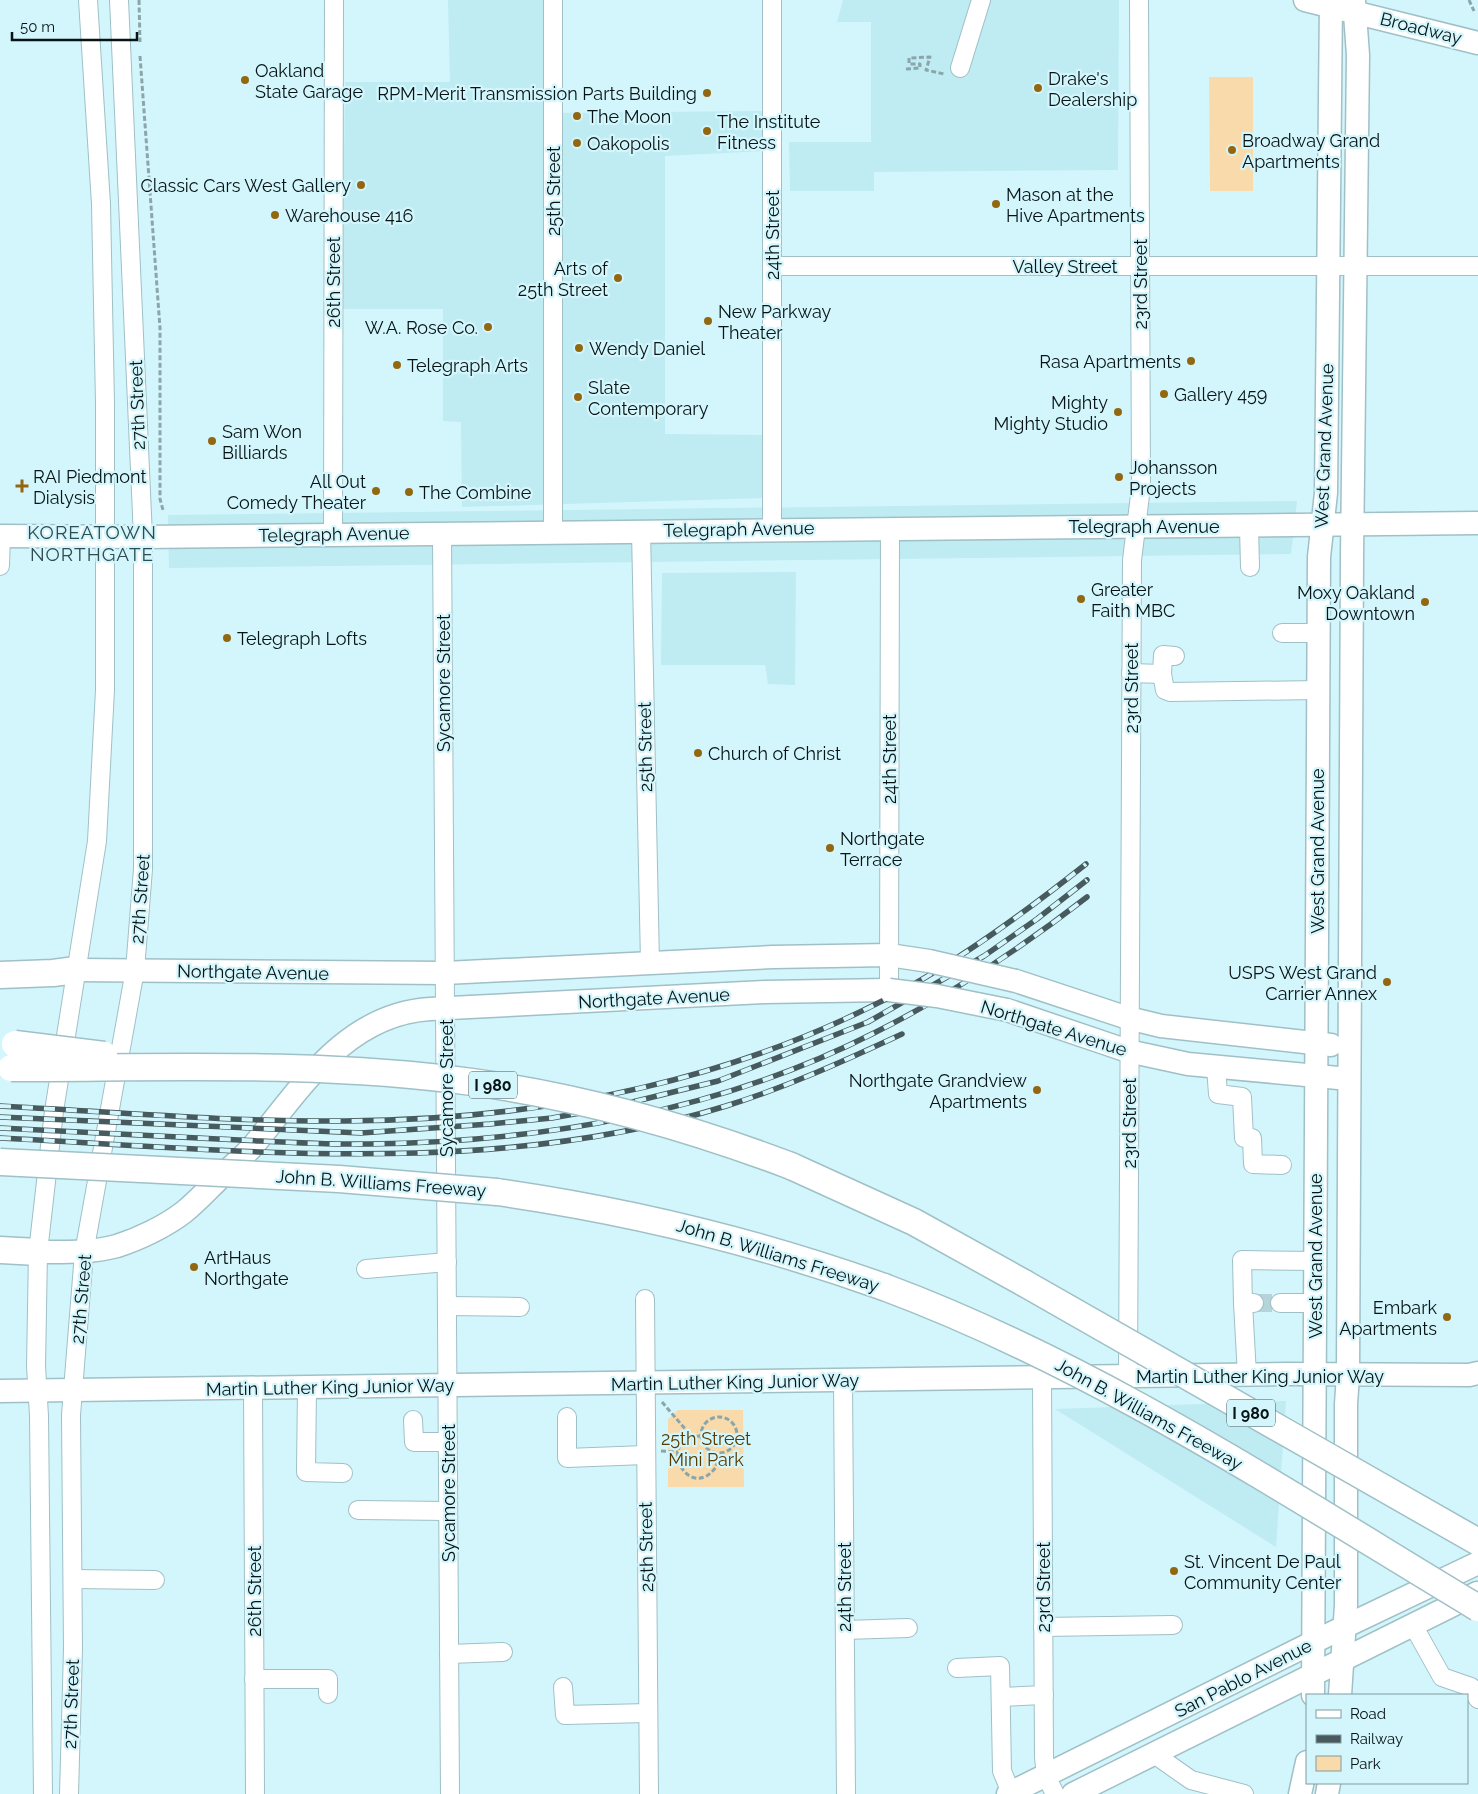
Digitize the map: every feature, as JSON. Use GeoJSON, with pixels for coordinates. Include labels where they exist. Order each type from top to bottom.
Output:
{"type":"FeatureCollection","features":[{"type":"Feature","properties":{"kind":"highway"},"geometry":{"type":"LineString","coordinates":[[0,975],[76,970]]}},
{"type":"Feature","properties":{"kind":"highway","name":"I 980"},"geometry":{"type":"LineString","coordinates":[[6,1056],[75,1050],[184,1068],[292,1068],[365,1072],[506,1087],[651,1119],[717,1139],[791,1166],[914,1222],[1478,1542]]}},
{"type":"Feature","properties":{"kind":"highway","name":"John B. Williams Freeway"},"geometry":{"type":"LineString","coordinates":[[0,1162],[339,1178],[497,1192],[604,1209],[696,1229],[787,1254],[884,1287],[990,1330],[1100,1384],[1478,1608]]}},
{"type":"Feature","properties":{"kind":"highway"},"geometry":{"type":"LineString","coordinates":[[0,1250],[38,1252]]}},
{"type":"Feature","properties":{"kind":"main road","name":"Broadway"},"geometry":{"type":"LineString","coordinates":[[1305,0],[1355,6],[1478,43]]}},
{"type":"Feature","properties":{"kind":"main road","name":"West Grand Avenue"},"geometry":{"type":"LineString","coordinates":[[1313,1685],[1318,633],[1319,557],[1326,493],[1331,3]]}},
{"type":"Feature","properties":{"kind":"main road","name":"West Grand Avenue"},"geometry":{"type":"LineString","coordinates":[[1340,1694],[1346,1605],[1352,525],[1358,55],[1355,6]]}},
{"type":"Feature","properties":{"kind":"main road","name":"Telegraph Avenue"},"geometry":{"type":"LineString","coordinates":[[0,536],[143,537],[442,532],[1478,523]]}},
{"type":"Feature","properties":{"kind":"main road","name":"Northgate Avenue"},"geometry":{"type":"LineString","coordinates":[[76,970],[445,973],[650,963],[889,955],[929,961],[1016,981],[1128,1018],[1162,1026],[1349,1047]]}},
{"type":"Feature","properties":{"kind":"main road","name":"Northgate Avenue"},"geometry":{"type":"LineString","coordinates":[[38,1252],[84,1253],[117,1246],[152,1230],[184,1212],[252,1147],[293,1092],[327,1057],[367,1028],[417,1010],[765,992],[889,990],[937,996],[1007,1010],[1128,1051],[1188,1064],[1350,1079]]}},
{"type":"Feature","properties":{"kind":"main road","name":"Martin Luther King Junior Way"},"geometry":{"type":"LineString","coordinates":[[0,1391],[1315,1374],[1475,1376]]}},
{"type":"Feature","properties":{"kind":"main road","name":"San Pablo Avenue"},"geometry":{"type":"LineString","coordinates":[[1010,1793],[1050,1785],[1313,1643],[1478,1563]]}},
{"type":"Feature","properties":{"kind":"main road","name":"San Pablo Avenue"},"geometry":{"type":"LineString","coordinates":[[1073,1794],[1154,1754],[1313,1685],[1342,1660],[1478,1593]]}},
{"type":"Feature","properties":{"kind":"main road"},"geometry":{"type":"LineString","coordinates":[[1300,1794],[1306,1767]]}},
{"type":"Feature","properties":{"kind":"street","name":"27th Street"},"geometry":{"type":"LineString","coordinates":[[43,1794],[36,1366],[38,1252],[54,1111],[97,840],[105,690],[101,204],[88,0]]}},
{"type":"Feature","properties":{"kind":"street","name":"27th Street"},"geometry":{"type":"LineString","coordinates":[[69,1794],[73,1579],[73,1390],[84,1253],[135,970],[143,869],[143,537],[118,0]]}},
{"type":"Feature","properties":{"kind":"street","name":"26th Street"},"geometry":{"type":"LineString","coordinates":[[333,535],[334,0]]}},
{"type":"Feature","properties":{"kind":"street","name":"25th Street"},"geometry":{"type":"LineString","coordinates":[[553,0],[553,532]]}},
{"type":"Feature","properties":{"kind":"street","name":"24th Street"},"geometry":{"type":"LineString","coordinates":[[772,0],[772,529]]}},
{"type":"Feature","properties":{"kind":"street"},"geometry":{"type":"LineString","coordinates":[[954,72],[981,0]]}},
{"type":"Feature","properties":{"kind":"street","name":"23rd Street"},"geometry":{"type":"LineString","coordinates":[[1128,1377],[1128,1018],[1132,560],[1141,486],[1140,0]]}},
{"type":"Feature","properties":{"kind":"street"},"geometry":{"type":"LineString","coordinates":[[101,204],[128,202]]}},
{"type":"Feature","properties":{"kind":"street","name":"Valley Street"},"geometry":{"type":"LineString","coordinates":[[772,266],[1478,266]]}},
{"type":"Feature","properties":{"kind":"street"},"geometry":{"type":"LineString","coordinates":[[1249,526],[1250,567]]}},
{"type":"Feature","properties":{"kind":"street","name":"24th Street"},"geometry":{"type":"LineString","coordinates":[[889,990],[890,528]]}},
{"type":"Feature","properties":{"kind":"street","name":"25th Street"},"geometry":{"type":"LineString","coordinates":[[641,530],[650,963]]}},
{"type":"Feature","properties":{"kind":"street","name":"Sycamore Street"},"geometry":{"type":"LineString","coordinates":[[442,532],[450,1794]]}},
{"type":"Feature","properties":{"kind":"street"},"geometry":{"type":"LineString","coordinates":[[0,536],[0,566]]}},
{"type":"Feature","properties":{"kind":"street"},"geometry":{"type":"LineString","coordinates":[[1282,633],[1318,633]]}},
{"type":"Feature","properties":{"kind":"street"},"geometry":{"type":"LineString","coordinates":[[1175,656],[1163,655],[1162,674],[1165,690],[1170,692],[1318,690]]}},
{"type":"Feature","properties":{"kind":"street"},"geometry":{"type":"LineString","coordinates":[[1131,673],[1162,674]]}},
{"type":"Feature","properties":{"kind":"street"},"geometry":{"type":"LineString","coordinates":[[1216,1067],[1218,1094],[1242,1097],[1244,1138],[1252,1138],[1253,1164],[1282,1165]]}},
{"type":"Feature","properties":{"kind":"street"},"geometry":{"type":"LineString","coordinates":[[1247,1375],[1248,1303],[1242,1260],[1315,1261]]}},
{"type":"Feature","properties":{"kind":"street"},"geometry":{"type":"LineString","coordinates":[[366,1269],[447,1262]]}},
{"type":"Feature","properties":{"kind":"street","name":"25th Street"},"geometry":{"type":"LineString","coordinates":[[644,1299],[649,1794]]}},
{"type":"Feature","properties":{"kind":"street"},"geometry":{"type":"LineString","coordinates":[[1280,1303],[1315,1303]]}},
{"type":"Feature","properties":{"kind":"street"},"geometry":{"type":"LineString","coordinates":[[447,1306],[520,1307]]}},
{"type":"Feature","properties":{"kind":"street","name":"23rd Street"},"geometry":{"type":"LineString","coordinates":[[1042,1378],[1044,1695],[1050,1785]]}},
{"type":"Feature","properties":{"kind":"street","name":"24th Street"},"geometry":{"type":"LineString","coordinates":[[843,1380],[846,1794]]}},
{"type":"Feature","properties":{"kind":"street"},"geometry":{"type":"LineString","coordinates":[[307,1387],[306,1472],[343,1473]]}},
{"type":"Feature","properties":{"kind":"street","name":"26th Street"},"geometry":{"type":"LineString","coordinates":[[253,1388],[255,1794]]}},
{"type":"Feature","properties":{"kind":"street"},"geometry":{"type":"LineString","coordinates":[[567,1417],[567,1458],[645,1455]]}},
{"type":"Feature","properties":{"kind":"street"},"geometry":{"type":"LineString","coordinates":[[413,1420],[414,1442],[448,1442]]}},
{"type":"Feature","properties":{"kind":"street"},"geometry":{"type":"LineString","coordinates":[[358,1510],[448,1510]]}},
{"type":"Feature","properties":{"kind":"street"},"geometry":{"type":"LineString","coordinates":[[73,1579],[155,1580]]}},
{"type":"Feature","properties":{"kind":"street"},"geometry":{"type":"LineString","coordinates":[[1043,1627],[1173,1625]]}},
{"type":"Feature","properties":{"kind":"street"},"geometry":{"type":"LineString","coordinates":[[1413,1625],[1442,1677],[1472,1687],[1478,1699]]}},
{"type":"Feature","properties":{"kind":"street"},"geometry":{"type":"LineString","coordinates":[[844,1630],[908,1628]]}},
{"type":"Feature","properties":{"kind":"street"},"geometry":{"type":"LineString","coordinates":[[449,1654],[503,1652]]}},
{"type":"Feature","properties":{"kind":"street"},"geometry":{"type":"LineString","coordinates":[[957,1668],[1000,1666],[1002,1771],[1010,1793]]}},
{"type":"Feature","properties":{"kind":"street"},"geometry":{"type":"LineString","coordinates":[[254,1679],[328,1679],[328,1694]]}},
{"type":"Feature","properties":{"kind":"street"},"geometry":{"type":"LineString","coordinates":[[563,1687],[565,1715],[648,1713]]}},
{"type":"Feature","properties":{"kind":"street"},"geometry":{"type":"LineString","coordinates":[[1002,1696],[1044,1695]]}},
{"type":"Feature","properties":{"kind":"street"},"geometry":{"type":"LineString","coordinates":[[1154,1754],[1190,1787],[1244,1794]]}},
{"type":"Feature","properties":{"kind":"path"},"geometry":{"type":"LineString","coordinates":[[139,0],[140,49],[160,328],[160,499],[163,510]]}},
{"type":"Feature","properties":{"kind":"path"},"geometry":{"type":"LineString","coordinates":[[1469,0],[1474,11]]}},
{"type":"Feature","properties":{"kind":"path"},"geometry":{"type":"LineString","coordinates":[[906,68],[920,68],[920,64],[909,64],[909,58],[930,57],[926,70],[954,72]]}},
{"type":"Feature","properties":{"kind":"path"},"geometry":{"type":"LineString","coordinates":[[645,1383],[692,1437]]}},
{"type":"Feature","properties":{"kind":"path"},"geometry":{"type":"LineString","coordinates":[[721,1417],[732,1422],[737,1433],[735,1445],[726,1453],[718,1454],[708,1451],[700,1436],[702,1428],[709,1419],[721,1417]]}},
{"type":"Feature","properties":{"kind":"path"},"geometry":{"type":"LineString","coordinates":[[700,1436],[686,1440],[678,1452],[679,1465],[687,1475],[700,1478],[712,1472],[716,1467],[718,1454]]}},
{"type":"Feature","properties":{"kind":"shaded area"},"geometry":{"type":"Polygon","coordinates":[[[448,0],[553,0],[543,113],[765,111],[765,151],[665,156],[665,434],[765,435],[764,498],[462,507],[461,422],[443,421],[443,309],[342,309],[345,82],[450,82],[448,0]]]}},
{"type":"Feature","properties":{"kind":"shaded area"},"geometry":{"type":"Polygon","coordinates":[[[843,0],[1119,0],[1118,170],[874,172],[874,191],[790,191],[789,142],[871,142],[871,22],[837,22],[843,0]]]}},
{"type":"Feature","properties":{"kind":"shaded area"},"geometry":{"type":"Polygon","coordinates":[[[1297,501],[1291,554],[169,568],[168,515],[1297,501]]]}},
{"type":"Feature","properties":{"kind":"shaded area"},"geometry":{"type":"Polygon","coordinates":[[[796,572],[795,685],[768,684],[765,665],[661,665],[662,573],[796,572]]]}},
{"type":"Feature","properties":{"kind":"shaded area"},"geometry":{"type":"Polygon","coordinates":[[[1286,1401],[1276,1547],[1055,1409],[1286,1401]]]}},
{"type":"Feature","properties":{"kind":"green space"},"geometry":{"type":"Polygon","coordinates":[[[1209,77],[1253,77],[1253,191],[1210,191],[1209,77]]]}},
{"type":"Feature","properties":{"kind":"green space","name":"25th Street Mini Park"},"geometry":{"type":"Polygon","coordinates":[[[678,1410],[743,1410],[744,1487],[668,1487],[668,1419],[678,1410]]]}},
{"type":"Feature","properties":{"kind":"tunnel"},"geometry":{"type":"LineString","coordinates":[[1254,1303],[1280,1303]]}},
{"type":"Feature","properties":{"kind":"railway"},"geometry":{"type":"LineString","coordinates":[[0,1106],[302,1121],[420,1119],[495,1113],[569,1102],[642,1088],[715,1068],[785,1044],[854,1015],[921,980],[964,953],[1026,910],[1086,864]]}},
{"type":"Feature","properties":{"kind":"railway"},"geometry":{"type":"LineString","coordinates":[[0,1117],[361,1133],[552,1118],[608,1108],[718,1081],[868,1022],[984,956],[1037,919],[1087,880]]}},
{"type":"Feature","properties":{"kind":"railway"},"geometry":{"type":"LineString","coordinates":[[0,1128],[293,1143],[368,1144],[498,1137],[563,1129],[627,1117],[691,1102],[754,1083],[815,1060],[874,1033],[930,1003],[984,970],[1036,935],[1087,897]]}},
{"type":"Feature","properties":{"kind":"railway"},"geometry":{"type":"LineString","coordinates":[[0,1138],[182,1148],[365,1154],[457,1151],[547,1143],[637,1129],[749,1099],[837,1064],[902,1034]]}},
{"type":"Feature","properties":{"kind":"place","name":"Oakland State Garage"},"geometry":{"type":"Point","coordinates":[245,80]}},
{"type":"Feature","properties":{"kind":"place","name":"Drake's Dealership"},"geometry":{"type":"Point","coordinates":[1038,88]}},
{"type":"Feature","properties":{"kind":"place","name":"RPM-Merit Transmission Parts Building"},"geometry":{"type":"Point","coordinates":[707,93]}},
{"type":"Feature","properties":{"kind":"place","name":"The Moon"},"geometry":{"type":"Point","coordinates":[577,116]}},
{"type":"Feature","properties":{"kind":"place","name":"The Institute Fitness"},"geometry":{"type":"Point","coordinates":[707,131]}},
{"type":"Feature","properties":{"kind":"place","name":"Oakopolis"},"geometry":{"type":"Point","coordinates":[577,143]}},
{"type":"Feature","properties":{"kind":"place","name":"Broadway Grand Apartments"},"geometry":{"type":"Point","coordinates":[1232,150]}},
{"type":"Feature","properties":{"kind":"place","name":"Classic Cars West Gallery"},"geometry":{"type":"Point","coordinates":[361,185]}},
{"type":"Feature","properties":{"kind":"place","name":"Mason at the Hive Apartments"},"geometry":{"type":"Point","coordinates":[996,204]}},
{"type":"Feature","properties":{"kind":"place","name":"Warehouse 416"},"geometry":{"type":"Point","coordinates":[275,215]}},
{"type":"Feature","properties":{"kind":"place","name":"Arts of 25th Street"},"geometry":{"type":"Point","coordinates":[618,278]}},
{"type":"Feature","properties":{"kind":"place","name":"New Parkway Theater"},"geometry":{"type":"Point","coordinates":[708,321]}},
{"type":"Feature","properties":{"kind":"place","name":"W.A. Rose Co."},"geometry":{"type":"Point","coordinates":[488,327]}},
{"type":"Feature","properties":{"kind":"place","name":"Wendy Daniel"},"geometry":{"type":"Point","coordinates":[579,348]}},
{"type":"Feature","properties":{"kind":"place","name":"Rasa Apartments"},"geometry":{"type":"Point","coordinates":[1191,361]}},
{"type":"Feature","properties":{"kind":"place","name":"Telegraph Arts"},"geometry":{"type":"Point","coordinates":[397,365]}},
{"type":"Feature","properties":{"kind":"place","name":"Gallery 459"},"geometry":{"type":"Point","coordinates":[1164,394]}},
{"type":"Feature","properties":{"kind":"place","name":"Slate Contemporary"},"geometry":{"type":"Point","coordinates":[578,397]}},
{"type":"Feature","properties":{"kind":"place","name":"Mighty Mighty Studio"},"geometry":{"type":"Point","coordinates":[1118,412]}},
{"type":"Feature","properties":{"kind":"place","name":"Sam Won Billiards"},"geometry":{"type":"Point","coordinates":[212,441]}},
{"type":"Feature","properties":{"kind":"place","name":"Johansson Projects"},"geometry":{"type":"Point","coordinates":[1119,477]}},
{"type":"Feature","properties":{"kind":"place","name":"RAI Piedmont Dialysis"},"geometry":{"type":"Point","coordinates":[22,486]}},
{"type":"Feature","properties":{"kind":"place","name":"All Out Comedy Theater"},"geometry":{"type":"Point","coordinates":[376,491]}},
{"type":"Feature","properties":{"kind":"place","name":"The Combine"},"geometry":{"type":"Point","coordinates":[409,492]}},
{"type":"Feature","properties":{"kind":"place","name":"Greater Faith MBC"},"geometry":{"type":"Point","coordinates":[1081,599]}},
{"type":"Feature","properties":{"kind":"place","name":"Moxy Oakland Downtown"},"geometry":{"type":"Point","coordinates":[1425,602]}},
{"type":"Feature","properties":{"kind":"place","name":"Telegraph Lofts"},"geometry":{"type":"Point","coordinates":[227,638]}},
{"type":"Feature","properties":{"kind":"place","name":"Church of Christ"},"geometry":{"type":"Point","coordinates":[698,753]}},
{"type":"Feature","properties":{"kind":"place","name":"Northgate Terrace"},"geometry":{"type":"Point","coordinates":[830,848]}},
{"type":"Feature","properties":{"kind":"place","name":"USPS West Grand Carrier Annex"},"geometry":{"type":"Point","coordinates":[1387,982]}},
{"type":"Feature","properties":{"kind":"place","name":"Northgate Grandview Apartments"},"geometry":{"type":"Point","coordinates":[1037,1090]}},
{"type":"Feature","properties":{"kind":"place","name":"ArtHaus Northgate"},"geometry":{"type":"Point","coordinates":[194,1267]}},
{"type":"Feature","properties":{"kind":"place","name":"Embark Apartments"},"geometry":{"type":"Point","coordinates":[1447,1317]}},
{"type":"Feature","properties":{"kind":"place","name":"St. Vincent De Paul Community Center"},"geometry":{"type":"Point","coordinates":[1174,1571]}},
{"type":"Feature","properties":{"kind":"district","name":"KOREATOWN NORTHGATE"},"geometry":{"type":"Point","coordinates":[92,543]}}]}
